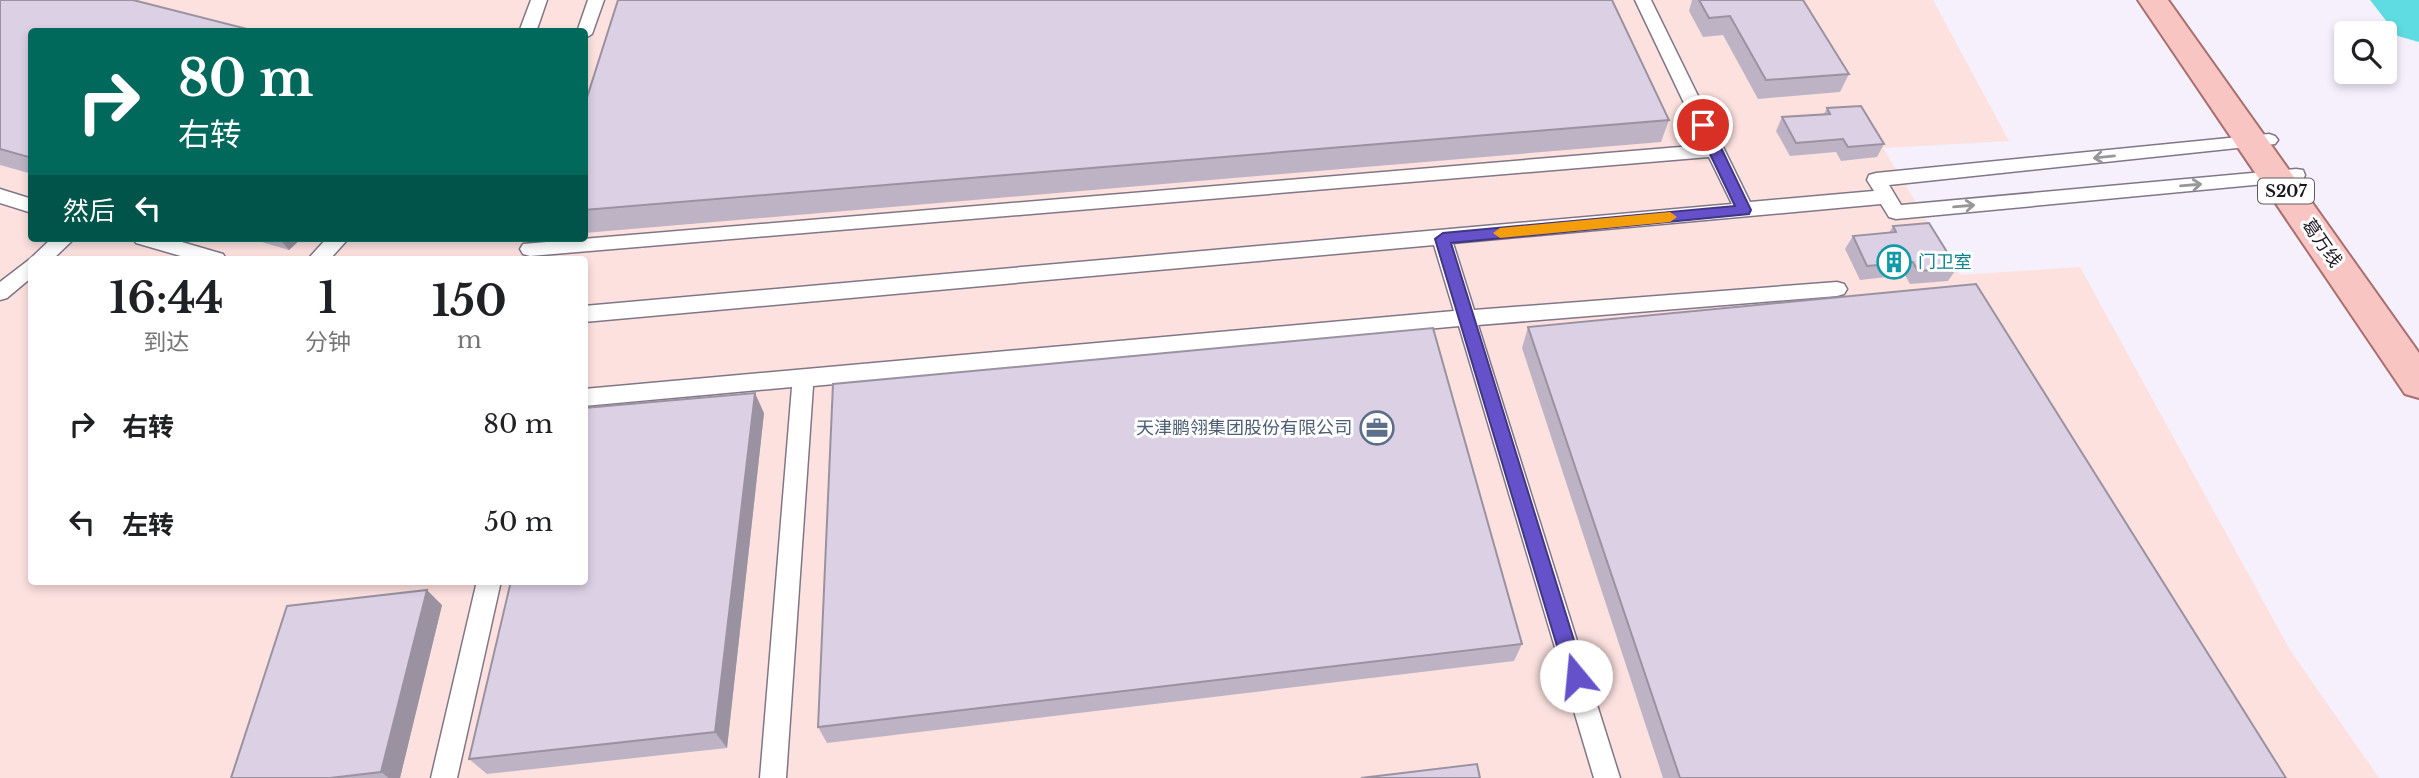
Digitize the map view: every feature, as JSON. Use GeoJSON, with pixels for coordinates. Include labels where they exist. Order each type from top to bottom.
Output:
{"type":"FeatureCollection","features":[{"type":"Feature","properties":{"kind":"main road","name":"葛万线"},"geometry":{"type":"LineString","coordinates":[[2153,0],[2419,348]]}},
{"type":"Feature","properties":{"kind":"main road","name":"葛万线"},"geometry":{"type":"LineString","coordinates":[[2170,0],[2260,141]]}},
{"type":"Feature","properties":{"kind":"main road","name":"葛万线"},"geometry":{"type":"LineString","coordinates":[[2286,176],[2419,383]]}},
{"type":"Feature","properties":{"kind":"lane"},"geometry":{"type":"LineString","coordinates":[[529,28],[540,0]]}},
{"type":"Feature","properties":{"kind":"lane"},"geometry":{"type":"LineString","coordinates":[[586,28],[596,0]]}},
{"type":"Feature","properties":{"kind":"lane"},"geometry":{"type":"LineString","coordinates":[[1643,0],[1744,210]]}},
{"type":"Feature","properties":{"kind":"lane"},"geometry":{"type":"LineString","coordinates":[[1886,197],[2260,141]]}},
{"type":"Feature","properties":{"kind":"lane"},"geometry":{"type":"LineString","coordinates":[[530,249],[1715,150]]}},
{"type":"Feature","properties":{"kind":"lane"},"geometry":{"type":"LineString","coordinates":[[588,314],[1443,239],[1886,197],[2286,176]]}},
{"type":"Feature","properties":{"kind":"lane"},"geometry":{"type":"LineString","coordinates":[[0,197],[28,205]]}},
{"type":"Feature","properties":{"kind":"lane"},"geometry":{"type":"LineString","coordinates":[[1443,239],[1607,778]]}},
{"type":"Feature","properties":{"kind":"lane"},"geometry":{"type":"LineString","coordinates":[[44,256],[60,242]]}},
{"type":"Feature","properties":{"kind":"lane"},"geometry":{"type":"LineString","coordinates":[[157,242],[206,256]]}},
{"type":"Feature","properties":{"kind":"lane"},"geometry":{"type":"LineString","coordinates":[[321,256],[335,242]]}},
{"type":"Feature","properties":{"kind":"lane"},"geometry":{"type":"LineString","coordinates":[[0,293],[28,269]]}},
{"type":"Feature","properties":{"kind":"lane"},"geometry":{"type":"LineString","coordinates":[[588,398],[1466,318],[1837,289]]}},
{"type":"Feature","properties":{"kind":"lane"},"geometry":{"type":"LineString","coordinates":[[773,778],[803,378]]}},
{"type":"Feature","properties":{"kind":"lane"},"geometry":{"type":"LineString","coordinates":[[444,778],[487,585]]}},
{"type":"Feature","properties":{"kind":"shaded area","name":"天津鹏翎集团股份有限公司"},"geometry":{"type":"Polygon","coordinates":[[[0,0],[1933,0],[2009,141],[1883,148],[1960,275],[2080,267],[2290,650],[2379,778],[0,778],[0,0]]]}},
{"type":"Feature","properties":{"kind":"building"},"geometry":{"type":"Polygon","coordinates":[[[0,0],[133,0],[243,28],[28,28],[28,157],[0,149],[0,0]]]}},
{"type":"Feature","properties":{"kind":"building"},"geometry":{"type":"Polygon","coordinates":[[[618,0],[1612,0],[1669,120],[588,210],[588,94],[618,0]]]}},
{"type":"Feature","properties":{"kind":"building"},"geometry":{"type":"Polygon","coordinates":[[[1699,0],[1803,0],[1849,74],[1766,80],[1730,16],[1709,18],[1699,0]]]}},
{"type":"Feature","properties":{"kind":"building"},"geometry":{"type":"Polygon","coordinates":[[[1861,106],[1884,144],[1848,147],[1843,139],[1796,143],[1782,117],[1830,114],[1827,108],[1861,106]]]}},
{"type":"Feature","properties":{"kind":"building"},"geometry":{"type":"Polygon","coordinates":[[[1929,223],[1957,268],[1918,271],[1913,262],[1867,266],[1853,236],[1896,232],[1893,226],[1929,223]]]}},
{"type":"Feature","properties":{"kind":"building"},"geometry":{"type":"Polygon","coordinates":[[[1976,284],[2286,778],[1680,778],[1528,327],[1976,284]]]}},
{"type":"Feature","properties":{"kind":"building"},"geometry":{"type":"Polygon","coordinates":[[[1433,328],[1522,644],[818,727],[833,384],[1433,328]]]}},
{"type":"Feature","properties":{"kind":"building"},"geometry":{"type":"Polygon","coordinates":[[[755,393],[715,732],[469,759],[510,585],[588,585],[588,408],[755,393]]]}},
{"type":"Feature","properties":{"kind":"building"},"geometry":{"type":"Polygon","coordinates":[[[427,590],[381,772],[330,778],[231,778],[287,606],[427,590]]]}},
{"type":"Feature","properties":{"kind":"building"},"geometry":{"type":"Polygon","coordinates":[[[1477,764],[1480,778],[1361,778],[1477,764]]]}},
{"type":"Feature","properties":{"kind":"waterway"},"geometry":{"type":"LineString","coordinates":[[2399,0],[2419,23]]}},
{"type":"Feature","properties":{"kind":"slow traffic"},"geometry":{"type":"LineString","coordinates":[[1500,233],[1670,217]]}},
{"type":"Feature","properties":{"kind":"place","name":"门卫室"},"geometry":{"type":"Point","coordinates":[1894,262]}},
{"type":"Feature","properties":{"kind":"place","name":"天津鹏翎集团股份有限公司"},"geometry":{"type":"Point","coordinates":[1377,428]}},
{"type":"Feature","properties":{"kind":"route"},"geometry":{"type":"LineString","coordinates":[[1576,676],[1443,239],[1744,210],[1703,125]]}}]}
